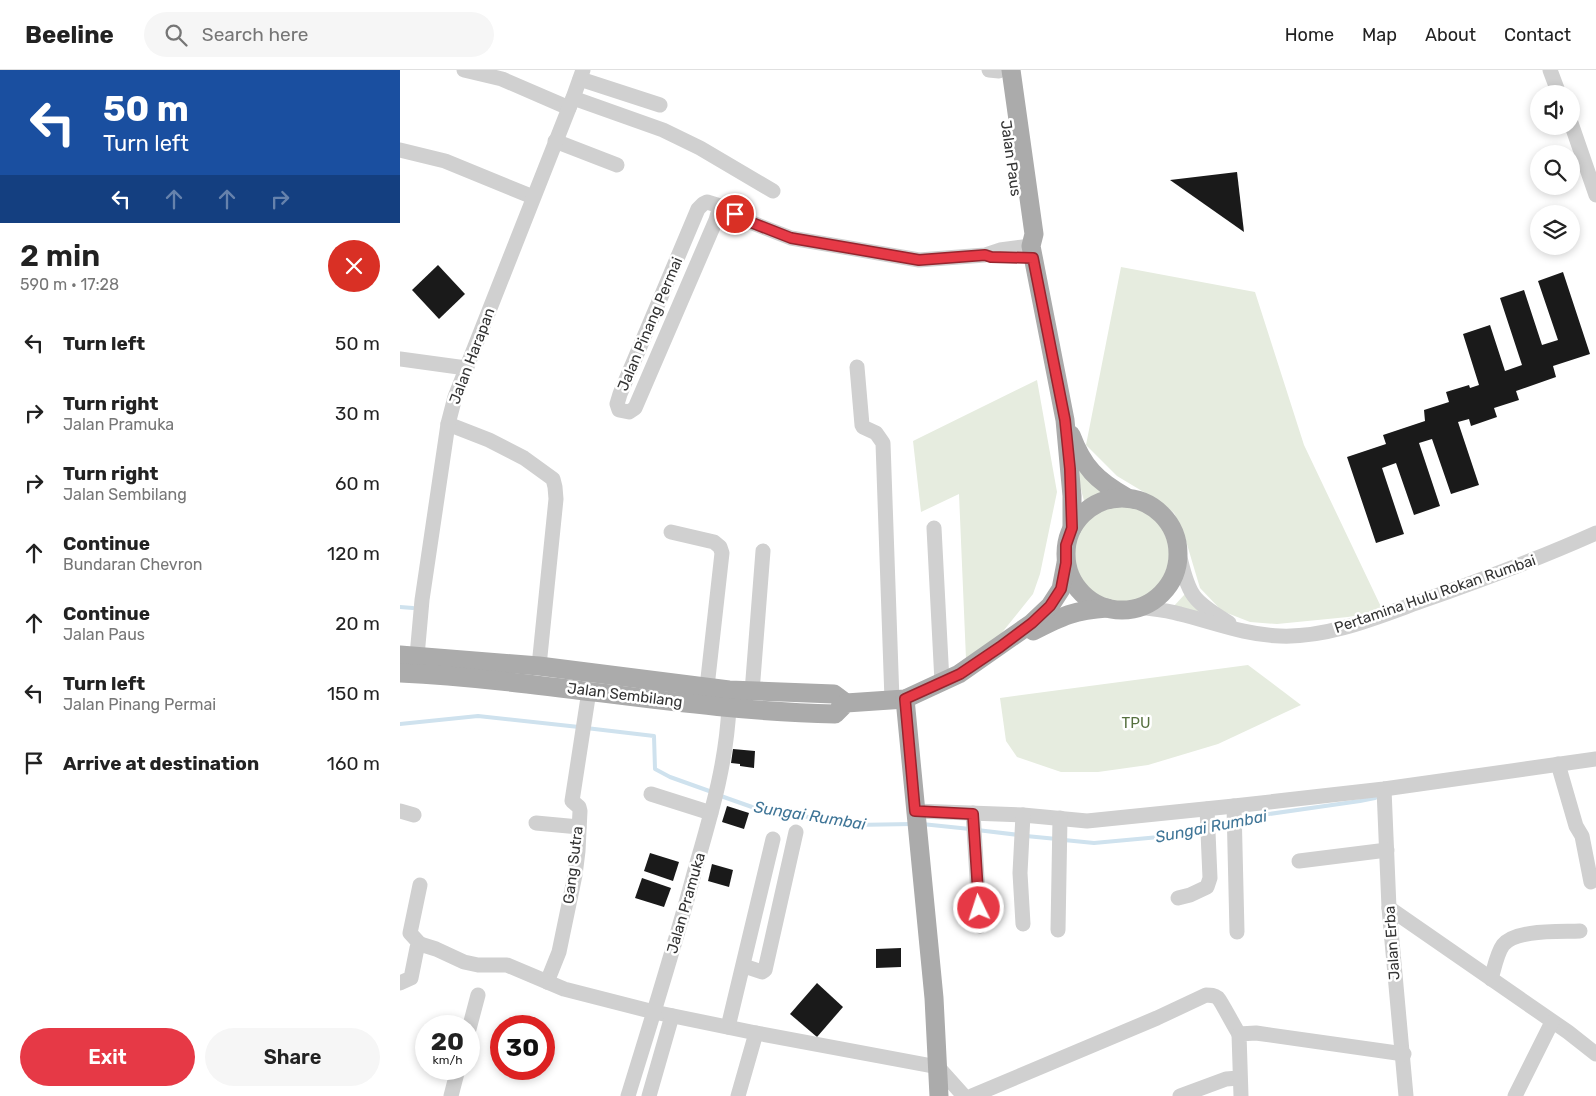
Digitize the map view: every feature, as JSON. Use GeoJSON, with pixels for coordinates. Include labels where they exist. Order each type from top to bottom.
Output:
{"type":"FeatureCollection","features":[{"type":"Feature","properties":{"kind":"main road","name":"Jalan Paus"},"geometry":{"type":"LineString","coordinates":[[999,70],[1034,234],[1031,249],[1065,420],[1072,496],[1072,528]]}},
{"type":"Feature","properties":{"kind":"main road","name":"Jalan Paus"},"geometry":{"type":"LineString","coordinates":[[1065,420],[1076,450],[1091,472],[1106,486],[1126,497]]}},
{"type":"Feature","properties":{"kind":"main road"},"geometry":{"type":"LineString","coordinates":[[1126,497],[1140,500],[1154,507],[1162,514],[1170,524],[1175,536],[1178,550],[1177,564],[1172,578],[1164,590],[1153,600],[1138,607],[1122,610],[1094,603],[1081,593],[1072,579],[1066,563],[1066,545],[1072,528],[1082,514],[1096,504],[1111,498],[1126,497]]}},
{"type":"Feature","properties":{"kind":"main road","name":"Jalan Sembilang"},"geometry":{"type":"LineString","coordinates":[[400,673],[536,684],[795,713],[838,704],[899,700],[960,674],[1032,623],[1050,606],[1061,589],[1066,563]]}},
{"type":"Feature","properties":{"kind":"main road","name":"Jalan Sembilang"},"geometry":{"type":"LineString","coordinates":[[1000,647],[1064,615],[1108,608]]}},
{"type":"Feature","properties":{"kind":"main road","name":"Jalan Sembilang"},"geometry":{"type":"LineString","coordinates":[[409,655],[539,666],[838,704]]}},
{"type":"Feature","properties":{"kind":"main road"},"geometry":{"type":"LineString","coordinates":[[899,700],[919,837],[934,998],[939,1096]]}},
{"type":"Feature","properties":{"kind":"street"},"geometry":{"type":"LineString","coordinates":[[464,70],[663,130],[700,148],[773,191]]}},
{"type":"Feature","properties":{"kind":"street"},"geometry":{"type":"LineString","coordinates":[[1550,70],[1556,85]]}},
{"type":"Feature","properties":{"kind":"street"},"geometry":{"type":"LineString","coordinates":[[581,74],[660,105]]}},
{"type":"Feature","properties":{"kind":"street","name":"Jalan Harapan"},"geometry":{"type":"LineString","coordinates":[[409,655],[422,600],[448,424],[455,397],[581,74]]}},
{"type":"Feature","properties":{"kind":"street"},"geometry":{"type":"LineString","coordinates":[[1575,135],[1596,195]]}},
{"type":"Feature","properties":{"kind":"street"},"geometry":{"type":"LineString","coordinates":[[555,141],[617,165]]}},
{"type":"Feature","properties":{"kind":"street"},"geometry":{"type":"LineString","coordinates":[[400,150],[445,161],[533,197]]}},
{"type":"Feature","properties":{"kind":"street","name":"Jalan Pinang Permai"},"geometry":{"type":"LineString","coordinates":[[707,202],[720,206],[716,220],[635,408],[629,412],[619,410],[617,404],[620,394],[654,312],[698,209],[707,202]]}},
{"type":"Feature","properties":{"kind":"street"},"geometry":{"type":"LineString","coordinates":[[720,206],[750,222],[791,238],[919,260],[985,255],[991,257],[1031,249]]}},
{"type":"Feature","properties":{"kind":"street"},"geometry":{"type":"LineString","coordinates":[[654,312],[672,320]]}},
{"type":"Feature","properties":{"kind":"street"},"geometry":{"type":"LineString","coordinates":[[400,359],[466,368]]}},
{"type":"Feature","properties":{"kind":"street"},"geometry":{"type":"LineString","coordinates":[[857,367],[862,425],[876,432],[883,443],[899,700]]}},
{"type":"Feature","properties":{"kind":"street"},"geometry":{"type":"LineString","coordinates":[[448,424],[489,440],[524,458],[553,478],[556,499],[539,666]]}},
{"type":"Feature","properties":{"kind":"street"},"geometry":{"type":"LineString","coordinates":[[934,528],[942,682]]}},
{"type":"Feature","properties":{"kind":"street"},"geometry":{"type":"LineString","coordinates":[[671,532],[714,542],[720,547],[722,553],[707,687]]}},
{"type":"Feature","properties":{"kind":"street","name":"Pertamina Hulu Rokan Rumbai"},"geometry":{"type":"LineString","coordinates":[[1138,607],[1177,613],[1241,630],[1279,636],[1312,635],[1384,615],[1537,559],[1596,533]]}},
{"type":"Feature","properties":{"kind":"street","name":"Pertamina Hulu Rokan Rumbai"},"geometry":{"type":"LineString","coordinates":[[1178,550],[1188,584],[1194,596],[1207,608],[1241,630]]}},
{"type":"Feature","properties":{"kind":"street"},"geometry":{"type":"LineString","coordinates":[[752,692],[763,551]]}},
{"type":"Feature","properties":{"kind":"street","name":"Gang Sutra"},"geometry":{"type":"LineString","coordinates":[[547,982],[558,952],[571,895],[578,851],[579,807],[572,801],[589,691]]}},
{"type":"Feature","properties":{"kind":"street","name":"Jalan Pramuka"},"geometry":{"type":"LineString","coordinates":[[628,1096],[678,933],[715,800],[727,738],[729,707]]}},
{"type":"Feature","properties":{"kind":"street"},"geometry":{"type":"LineString","coordinates":[[915,811],[974,824],[1060,832],[1087,820],[1208,821],[1384,788],[1596,759]]}},
{"type":"Feature","properties":{"kind":"street"},"geometry":{"type":"LineString","coordinates":[[1558,764],[1576,826],[1582,836],[1591,882]]}},
{"type":"Feature","properties":{"kind":"street","name":"Jalan Erba"},"geometry":{"type":"LineString","coordinates":[[1384,788],[1389,908],[1396,993],[1404,1054],[1406,1096]]}},
{"type":"Feature","properties":{"kind":"street"},"geometry":{"type":"LineString","coordinates":[[652,794],[715,800]]}},
{"type":"Feature","properties":{"kind":"street"},"geometry":{"type":"LineString","coordinates":[[1234,816],[1238,932]]}},
{"type":"Feature","properties":{"kind":"street"},"geometry":{"type":"LineString","coordinates":[[1178,898],[1190,895],[1207,886],[1210,878],[1208,821]]}},
{"type":"Feature","properties":{"kind":"street"},"geometry":{"type":"LineString","coordinates":[[536,823],[579,827]]}},
{"type":"Feature","properties":{"kind":"street"},"geometry":{"type":"LineString","coordinates":[[974,824],[980,926]]}},
{"type":"Feature","properties":{"kind":"street"},"geometry":{"type":"LineString","coordinates":[[1022,828],[1020,872],[1023,924]]}},
{"type":"Feature","properties":{"kind":"street"},"geometry":{"type":"LineString","coordinates":[[744,966],[762,972],[765,970],[796,832]]}},
{"type":"Feature","properties":{"kind":"street"},"geometry":{"type":"LineString","coordinates":[[1058,930],[1060,832]]}},
{"type":"Feature","properties":{"kind":"street"},"geometry":{"type":"LineString","coordinates":[[728,1027],[774,840]]}},
{"type":"Feature","properties":{"kind":"street"},"geometry":{"type":"LineString","coordinates":[[1299,861],[1387,850]]}},
{"type":"Feature","properties":{"kind":"street"},"geometry":{"type":"LineString","coordinates":[[420,884],[410,933],[420,944],[464,962],[478,965],[507,965],[564,989],[672,1016],[938,1067],[964,1096]]}},
{"type":"Feature","properties":{"kind":"street"},"geometry":{"type":"LineString","coordinates":[[1389,908],[1596,1054]]}},
{"type":"Feature","properties":{"kind":"street"},"geometry":{"type":"LineString","coordinates":[[1491,979],[1502,946],[1510,939],[1526,934],[1580,931]]}},
{"type":"Feature","properties":{"kind":"street"},"geometry":{"type":"LineString","coordinates":[[400,983],[411,978],[417,948],[420,944]]}},
{"type":"Feature","properties":{"kind":"street"},"geometry":{"type":"LineString","coordinates":[[972,1096],[1212,994],[1220,999],[1224,1010],[1239,1034],[1241,1096]]}},
{"type":"Feature","properties":{"kind":"street"},"geometry":{"type":"LineString","coordinates":[[473,1015],[478,995]]}},
{"type":"Feature","properties":{"kind":"street"},"geometry":{"type":"LineString","coordinates":[[649,1096],[672,1016]]}},
{"type":"Feature","properties":{"kind":"street"},"geometry":{"type":"LineString","coordinates":[[1515,1096],[1552,1022]]}},
{"type":"Feature","properties":{"kind":"street"},"geometry":{"type":"LineString","coordinates":[[1239,1034],[1251,1032],[1404,1054]]}},
{"type":"Feature","properties":{"kind":"street"},"geometry":{"type":"LineString","coordinates":[[738,1096],[756,1033]]}},
{"type":"Feature","properties":{"kind":"street"},"geometry":{"type":"LineString","coordinates":[[1180,1096],[1226,1079],[1239,1078]]}},
{"type":"Feature","properties":{"kind":"street"},"geometry":{"type":"LineString","coordinates":[[451,1096],[455,1080]]}},
{"type":"Feature","properties":{"kind":"green space"},"geometry":{"type":"Polygon","coordinates":[[[1121,267],[1255,292],[1304,445],[1383,611],[1348,617],[1277,624],[1250,622],[1222,611],[1200,588],[1183,531],[1174,513],[1162,503],[1117,476],[1086,445],[1121,267]]]}},
{"type":"Feature","properties":{"kind":"green space"},"geometry":{"type":"Polygon","coordinates":[[[1037,380],[1057,492],[1040,574],[1033,594],[996,640],[966,659],[959,494],[921,512],[913,441],[1037,380]]]}},
{"type":"Feature","properties":{"kind":"green space"},"geometry":{"type":"Polygon","coordinates":[[[1072,454],[1104,493],[1084,501],[1072,454]]]}},
{"type":"Feature","properties":{"kind":"green space"},"geometry":{"type":"Polygon","coordinates":[[[1120,505],[1139,509],[1155,519],[1165,535],[1169,554],[1165,573],[1155,589],[1139,599],[1120,603],[1101,599],[1085,589],[1075,573],[1071,554],[1075,535],[1085,519],[1101,509],[1120,505]]]}},
{"type":"Feature","properties":{"kind":"green space"},"geometry":{"type":"Polygon","coordinates":[[[1185,594],[1215,619],[1174,606],[1185,594]]]}},
{"type":"Feature","properties":{"kind":"green space","name":"TPU"},"geometry":{"type":"Polygon","coordinates":[[[1248,665],[1301,705],[1218,744],[1148,765],[1098,772],[1061,772],[1017,757],[1006,741],[1000,698],[1248,665]]]}},
{"type":"Feature","properties":{"kind":"building"},"geometry":{"type":"Polygon","coordinates":[[[1237,172],[1244,232],[1170,180],[1237,172]]]}},
{"type":"Feature","properties":{"kind":"building"},"geometry":{"type":"Polygon","coordinates":[[[438,265],[465,294],[439,319],[412,290],[438,265]]]}},
{"type":"Feature","properties":{"kind":"building"},"geometry":{"type":"Polygon","coordinates":[[[1563,272],[1590,354],[1553,366],[1556,377],[1516,391],[1519,400],[1494,408],[1497,417],[1471,426],[1469,419],[1458,422],[1479,485],[1451,494],[1432,439],[1419,443],[1440,506],[1414,515],[1396,463],[1382,468],[1404,534],[1376,543],[1347,457],[1386,444],[1383,435],[1425,421],[1424,410],[1449,402],[1446,392],[1469,385],[1470,388],[1479,385],[1463,334],[1490,325],[1505,371],[1522,365],[1500,298],[1524,290],[1542,345],[1558,340],[1538,281],[1563,272]]]}},
{"type":"Feature","properties":{"kind":"building"},"geometry":{"type":"Polygon","coordinates":[[[733,749],[755,751],[754,768],[731,763],[733,749]]]}},
{"type":"Feature","properties":{"kind":"building"},"geometry":{"type":"Polygon","coordinates":[[[727,806],[749,813],[744,829],[722,822],[727,806]]]}},
{"type":"Feature","properties":{"kind":"building"},"geometry":{"type":"Polygon","coordinates":[[[650,853],[679,862],[673,881],[644,871],[650,853]]]}},
{"type":"Feature","properties":{"kind":"building"},"geometry":{"type":"Polygon","coordinates":[[[712,864],[733,870],[729,887],[708,881],[712,864]]]}},
{"type":"Feature","properties":{"kind":"building"},"geometry":{"type":"Polygon","coordinates":[[[642,878],[671,888],[664,907],[635,898],[642,878]]]}},
{"type":"Feature","properties":{"kind":"building"},"geometry":{"type":"Polygon","coordinates":[[[901,948],[901,967],[876,968],[876,949],[901,948]]]}},
{"type":"Feature","properties":{"kind":"building"},"geometry":{"type":"Polygon","coordinates":[[[817,983],[843,1007],[817,1037],[790,1014],[817,983]]]}},
{"type":"Feature","properties":{"kind":"waterway"},"geometry":{"type":"LineString","coordinates":[[400,607],[413,608]]}},
{"type":"Feature","properties":{"kind":"waterway","name":"Sungai Rumbai"},"geometry":{"type":"LineString","coordinates":[[400,724],[478,716],[579,727]]}},
{"type":"Feature","properties":{"kind":"waterway","name":"Sungai Rumbai"},"geometry":{"type":"LineString","coordinates":[[586,728],[654,736],[655,769],[670,777],[712,792]]}},
{"type":"Feature","properties":{"kind":"waterway","name":"Sungai Rumbai"},"geometry":{"type":"LineString","coordinates":[[718,795],[752,807],[853,825],[913,824]]}},
{"type":"Feature","properties":{"kind":"waterway","name":"Sungai Rumbai"},"geometry":{"type":"LineString","coordinates":[[1239,820],[1375,798]]}},
{"type":"Feature","properties":{"kind":"waterway","name":"Sungai Rumbai"},"geometry":{"type":"LineString","coordinates":[[1212,827],[1230,823]]}},
{"type":"Feature","properties":{"kind":"waterway","name":"Sungai Rumbai"},"geometry":{"type":"LineString","coordinates":[[922,824],[970,829]]}},
{"type":"Feature","properties":{"kind":"waterway","name":"Sungai Rumbai"},"geometry":{"type":"LineString","coordinates":[[1064,840],[1094,843],[1170,836],[1205,828]]}},
{"type":"Feature","properties":{"kind":"waterway","name":"Sungai Rumbai"},"geometry":{"type":"LineString","coordinates":[[977,830],[1019,835]]}},
{"type":"Feature","properties":{"kind":"waterway","name":"Sungai Rumbai"},"geometry":{"type":"LineString","coordinates":[[1026,836],[1057,839]]}},
{"type":"Feature","properties":{"kind":"route"},"geometry":{"type":"LineString","coordinates":[[735,214],[791,238],[919,260],[971,255],[1033,258],[1065,420],[1070,469],[1072,528],[1066,545],[1066,563],[1061,589],[1050,606],[1032,623],[1000,647],[960,674],[905,699],[915,811],[973,814],[979,908]]}}]}
